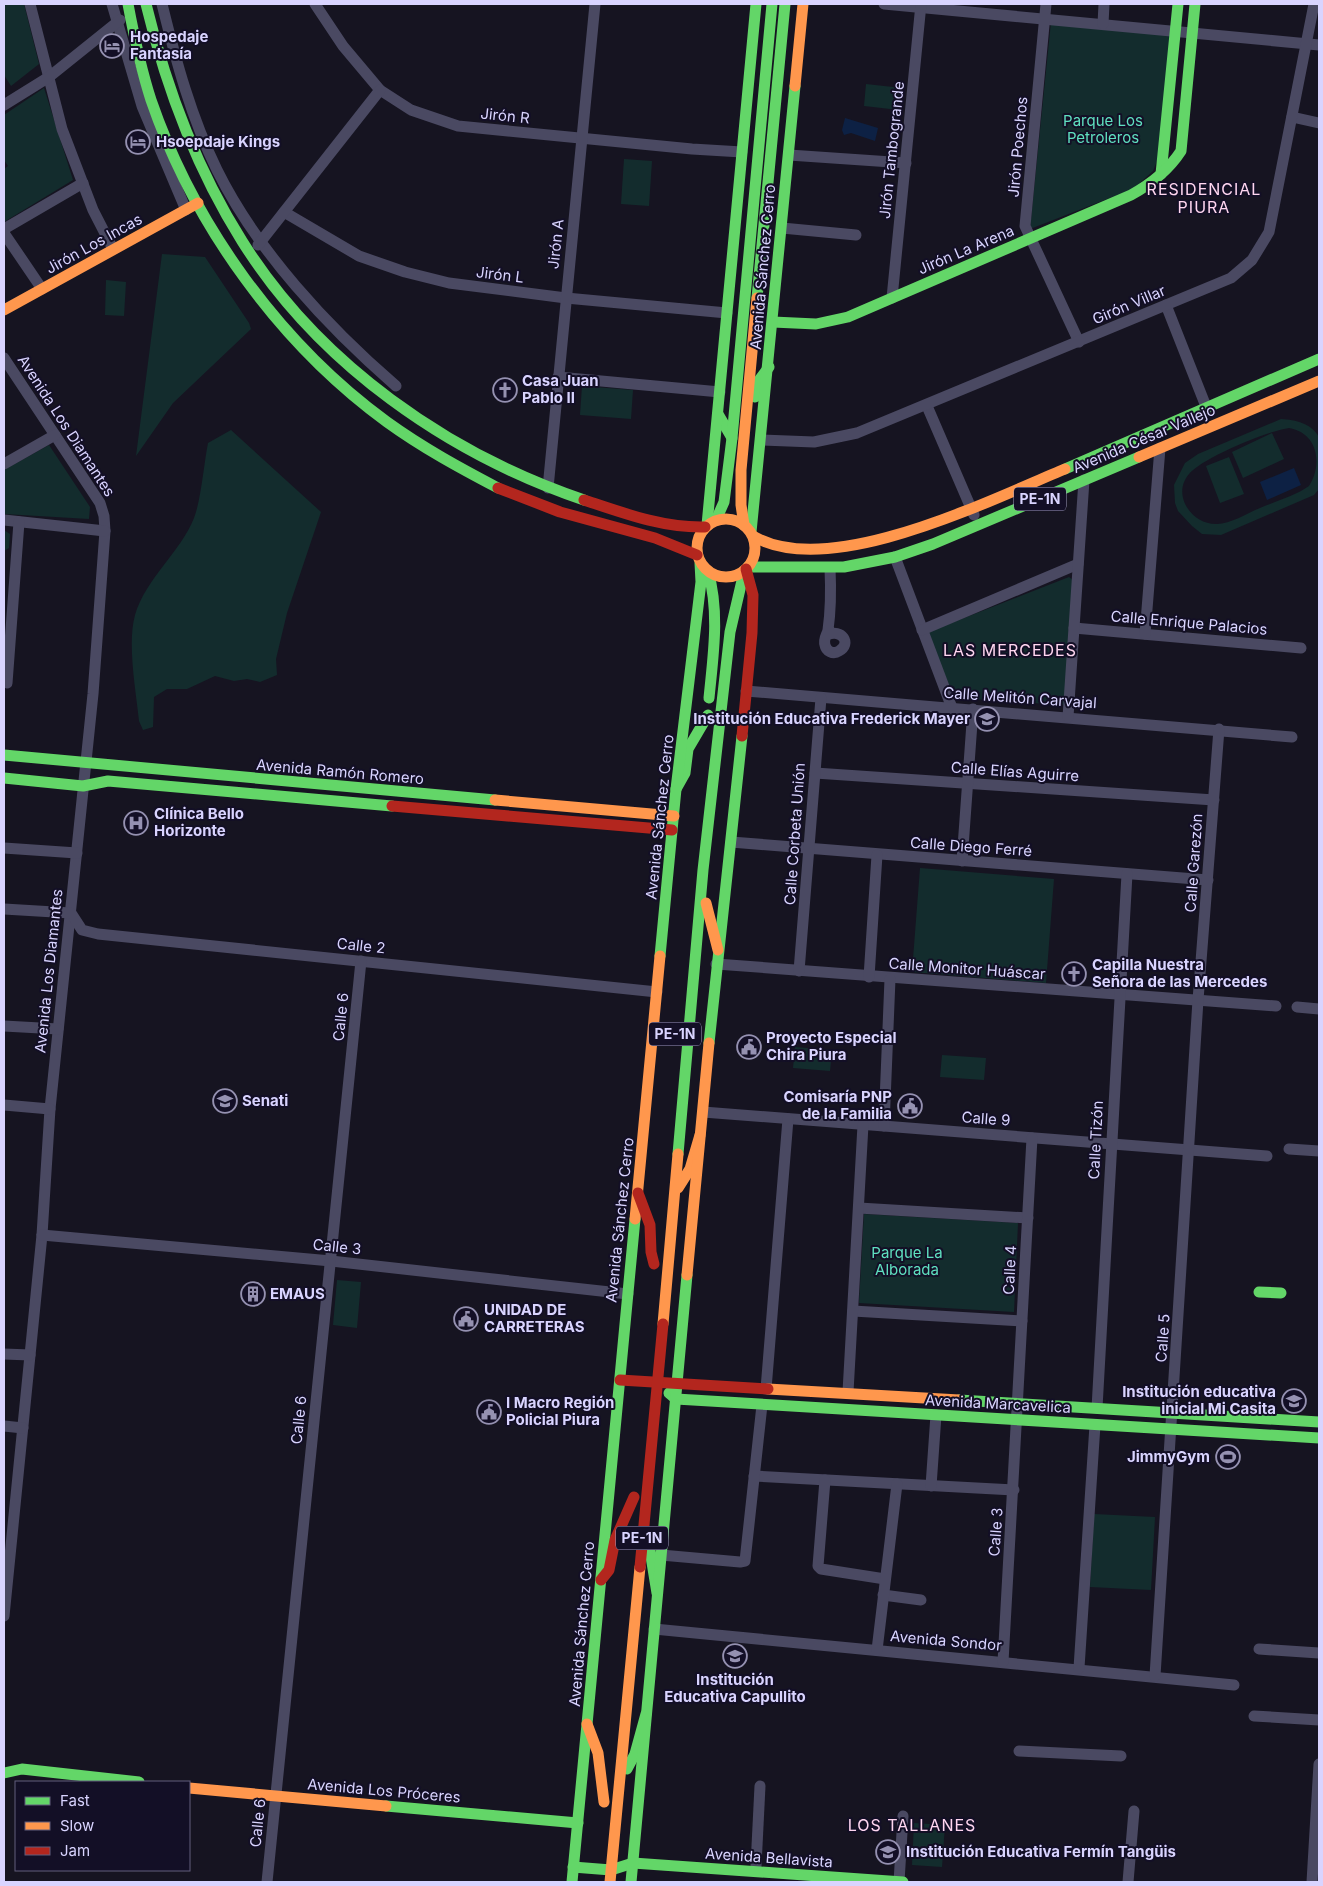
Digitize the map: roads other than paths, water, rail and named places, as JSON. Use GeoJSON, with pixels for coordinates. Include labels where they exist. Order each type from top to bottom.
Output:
{"type":"FeatureCollection","features":[{"type":"Feature","properties":{"kind":"main road"},"geometry":{"type":"LineString","coordinates":[[146,4],[171,96],[181,123],[213,191],[251,254],[276,288],[306,322],[387,395],[429,427],[509,472],[548,488],[620,511],[683,527],[710,524]]}},
{"type":"Feature","properties":{"kind":"main road","name":"Avenida Sánchez Cerro"},"geometry":{"type":"LineString","coordinates":[[710,524],[718,414],[756,4]]}},
{"type":"Feature","properties":{"kind":"main road","name":"Avenida Sánchez Cerro"},"geometry":{"type":"LineString","coordinates":[[710,524],[724,502],[732,438],[772,4]]}},
{"type":"Feature","properties":{"kind":"main road","name":"Avenida Sánchez Cerro"},"geometry":{"type":"LineString","coordinates":[[749,531],[741,505],[741,470],[785,4]]}},
{"type":"Feature","properties":{"kind":"main road","name":"Avenida Sánchez Cerro"},"geometry":{"type":"LineString","coordinates":[[749,531],[769,367],[803,4]]}},
{"type":"Feature","properties":{"kind":"main road"},"geometry":{"type":"LineString","coordinates":[[1161,174],[1178,4]]}},
{"type":"Feature","properties":{"kind":"main road","name":"Jirón La Arena"},"geometry":{"type":"LineString","coordinates":[[773,322],[832,322],[1031,239],[1148,186],[1175,162],[1181,151],[1195,4]]}},
{"type":"Feature","properties":{"kind":"main road"},"geometry":{"type":"LineString","coordinates":[[128,8],[144,77],[164,132],[198,204],[237,266],[259,296],[328,371],[376,414],[417,444],[500,488],[579,519],[688,550],[698,559],[708,572],[712,582],[714,603],[706,740]]}},
{"type":"Feature","properties":{"kind":"main road"},"geometry":{"type":"LineString","coordinates":[[171,96],[185,90]]}},
{"type":"Feature","properties":{"kind":"main road"},"geometry":{"type":"LineString","coordinates":[[164,132],[181,123]]}},
{"type":"Feature","properties":{"kind":"main road","name":"Jirón Los Incas"},"geometry":{"type":"LineString","coordinates":[[4,310],[198,204]]}},
{"type":"Feature","properties":{"kind":"main road"},"geometry":{"type":"LineString","coordinates":[[237,266],[251,254]]}},
{"type":"Feature","properties":{"kind":"main road"},"geometry":{"type":"LineString","coordinates":[[1281,376],[1319,346]]}},
{"type":"Feature","properties":{"kind":"main road","name":"Avenida César Vallejo"},"geometry":{"type":"LineString","coordinates":[[749,531],[771,547],[842,546],[894,535],[971,508],[1207,409],[1319,359]]}},
{"type":"Feature","properties":{"kind":"main road"},"geometry":{"type":"LineString","coordinates":[[747,410],[758,390],[760,379],[769,367]]}},
{"type":"Feature","properties":{"kind":"main road","name":"Avenida César Vallejo"},"geometry":{"type":"LineString","coordinates":[[746,569],[830,568],[895,557],[979,525],[1319,381]]}},
{"type":"Feature","properties":{"kind":"main road"},"geometry":{"type":"LineString","coordinates":[[376,414],[387,395]]}},
{"type":"Feature","properties":{"kind":"main road"},"geometry":{"type":"LineString","coordinates":[[718,414],[732,438]]}},
{"type":"Feature","properties":{"kind":"main road"},"geometry":{"type":"LineString","coordinates":[[615,528],[620,511]]}},
{"type":"Feature","properties":{"kind":"main road","name":"PE-1N"},"geometry":{"type":"LineString","coordinates":[[610,1882],[658,1383],[703,870],[730,632],[746,569],[755,550],[749,531],[731,519],[710,524]]}},
{"type":"Feature","properties":{"kind":"main road"},"geometry":{"type":"LineString","coordinates":[[698,559],[697,540],[710,524]]}},
{"type":"Feature","properties":{"kind":"main road","name":"Avenida Sánchez Cerro"},"geometry":{"type":"LineString","coordinates":[[572,1882],[676,789],[701,582],[698,559]]}},
{"type":"Feature","properties":{"kind":"main road"},"geometry":{"type":"LineString","coordinates":[[573,1867],[599,1864],[631,1882],[716,964],[732,842],[746,691],[753,595],[746,569]]}},
{"type":"Feature","properties":{"kind":"main road","name":"PE-1N"},"geometry":{"type":"LineString","coordinates":[[708,572],[728,578],[746,569]]}},
{"type":"Feature","properties":{"kind":"main road"},"geometry":{"type":"LineString","coordinates":[[676,789],[685,773],[688,748],[708,715]]}},
{"type":"Feature","properties":{"kind":"main road","name":"Avenida Ramón Romero"},"geometry":{"type":"LineString","coordinates":[[4,755],[278,782],[674,816]]}},
{"type":"Feature","properties":{"kind":"main road"},"geometry":{"type":"LineString","coordinates":[[686,928],[703,760]]}},
{"type":"Feature","properties":{"kind":"main road","name":"Avenida Ramón Romero"},"geometry":{"type":"LineString","coordinates":[[4,778],[84,786],[108,781],[672,830]]}},
{"type":"Feature","properties":{"kind":"main road"},"geometry":{"type":"LineString","coordinates":[[252,793],[254,779]]}},
{"type":"Feature","properties":{"kind":"main road"},"geometry":{"type":"LineString","coordinates":[[278,782],[278,796]]}},
{"type":"Feature","properties":{"kind":"main road"},"geometry":{"type":"LineString","coordinates":[[703,870],[707,883],[706,910],[718,950]]}},
{"type":"Feature","properties":{"kind":"main road"},"geometry":{"type":"LineString","coordinates":[[674,1194],[690,1169],[700,1135]]}},
{"type":"Feature","properties":{"kind":"main road"},"geometry":{"type":"LineString","coordinates":[[638,1193],[650,1225],[654,1269],[659,1215]]}},
{"type":"Feature","properties":{"kind":"main road"},"geometry":{"type":"LineString","coordinates":[[1259,1292],[1281,1293]]}},
{"type":"Feature","properties":{"kind":"main road"},"geometry":{"type":"LineString","coordinates":[[644,1386],[646,1366]]}},
{"type":"Feature","properties":{"kind":"main road","name":"Avenida Marcavelica"},"geometry":{"type":"LineString","coordinates":[[620,1380],[644,1386],[658,1383],[848,1392],[1319,1422]]}},
{"type":"Feature","properties":{"kind":"main road"},"geometry":{"type":"LineString","coordinates":[[658,1383],[676,1399]]}},
{"type":"Feature","properties":{"kind":"main road"},"geometry":{"type":"LineString","coordinates":[[875,1412],[876,1394]]}},
{"type":"Feature","properties":{"kind":"main road","name":"Avenida Marcavelica"},"geometry":{"type":"LineString","coordinates":[[676,1399],[1319,1438]]}},
{"type":"Feature","properties":{"kind":"main road","name":"PE-1N"},"geometry":{"type":"LineString","coordinates":[[601,1580],[609,1570],[615,1540],[634,1492],[630,1536]]}},
{"type":"Feature","properties":{"kind":"main road"},"geometry":{"type":"LineString","coordinates":[[644,1515],[649,1526],[649,1549],[658,1594]]}},
{"type":"Feature","properties":{"kind":"main road"},"geometry":{"type":"LineString","coordinates":[[619,1784],[634,1754],[646,1714]]}},
{"type":"Feature","properties":{"kind":"main road"},"geometry":{"type":"LineString","coordinates":[[587,1724],[598,1753],[604,1806],[610,1749]]}},
{"type":"Feature","properties":{"kind":"main road"},"geometry":{"type":"LineString","coordinates":[[4,1773],[22,1770],[129,1781]]}},
{"type":"Feature","properties":{"kind":"main road","name":"Avenida Los Próceres"},"geometry":{"type":"LineString","coordinates":[[190,1788],[578,1823]]}},
{"type":"Feature","properties":{"kind":"main road"},"geometry":{"type":"LineString","coordinates":[[611,1870],[632,1863]]}},
{"type":"Feature","properties":{"kind":"main road","name":"Avenida Bellavista"},"geometry":{"type":"LineString","coordinates":[[632,1863],[901,1882]]}},
{"type":"Feature","properties":{"kind":"main road"},"geometry":{"type":"LineString","coordinates":[[597,1882],[599,1864]]}},
{"type":"Feature","properties":{"kind":"main road"},"geometry":{"type":"LineString","coordinates":[[684,1882],[686,1867]]}},
{"type":"Feature","properties":{"kind":"street"},"geometry":{"type":"LineString","coordinates":[[30,4],[62,129],[93,210],[113,249]]}},
{"type":"Feature","properties":{"kind":"street"},"geometry":{"type":"LineString","coordinates":[[112,4],[116,23],[145,114],[186,210]]}},
{"type":"Feature","properties":{"kind":"street"},"geometry":{"type":"LineString","coordinates":[[162,4],[185,90],[216,168],[234,202],[262,241],[311,302],[369,362],[396,386]]}},
{"type":"Feature","properties":{"kind":"street","name":"Jirón R"},"geometry":{"type":"LineString","coordinates":[[315,4],[343,46],[380,90],[411,110],[458,126],[582,139],[742,152]]}},
{"type":"Feature","properties":{"kind":"street","name":"Jirón A"},"geometry":{"type":"LineString","coordinates":[[548,488],[595,4]]}},
{"type":"Feature","properties":{"kind":"street"},"geometry":{"type":"LineString","coordinates":[[884,4],[965,7],[1045,19],[1319,45]]}},
{"type":"Feature","properties":{"kind":"street","name":"Jirón Poechos"},"geometry":{"type":"LineString","coordinates":[[1046,4],[1025,226],[1079,342]]}},
{"type":"Feature","properties":{"kind":"street"},"geometry":{"type":"LineString","coordinates":[[1103,24],[1104,4]]}},
{"type":"Feature","properties":{"kind":"street","name":"Girón Villar"},"geometry":{"type":"LineString","coordinates":[[761,440],[814,442],[857,433],[927,406],[1231,278],[1252,260],[1269,232],[1314,4]]}},
{"type":"Feature","properties":{"kind":"street","name":"Jirón Tambogrande"},"geometry":{"type":"LineString","coordinates":[[892,298],[921,5]]}},
{"type":"Feature","properties":{"kind":"street"},"geometry":{"type":"LineString","coordinates":[[4,105],[49,77],[116,23],[128,8]]}},
{"type":"Feature","properties":{"kind":"street"},"geometry":{"type":"LineString","coordinates":[[251,254],[380,90]]}},
{"type":"Feature","properties":{"kind":"street"},"geometry":{"type":"LineString","coordinates":[[1292,117],[1319,123]]}},
{"type":"Feature","properties":{"kind":"street"},"geometry":{"type":"LineString","coordinates":[[789,155],[906,163]]}},
{"type":"Feature","properties":{"kind":"street"},"geometry":{"type":"LineString","coordinates":[[4,229],[82,183]]}},
{"type":"Feature","properties":{"kind":"street","name":"Jirón L"},"geometry":{"type":"LineString","coordinates":[[284,212],[359,256],[405,272],[449,283],[566,298],[727,313]]}},
{"type":"Feature","properties":{"kind":"street"},"geometry":{"type":"LineString","coordinates":[[782,228],[856,235]]}},
{"type":"Feature","properties":{"kind":"street"},"geometry":{"type":"LineString","coordinates":[[4,233],[42,289]]}},
{"type":"Feature","properties":{"kind":"street"},"geometry":{"type":"LineString","coordinates":[[1166,305],[1207,409]]}},
{"type":"Feature","properties":{"kind":"street","name":"Avenida Los Diamantes"},"geometry":{"type":"LineString","coordinates":[[4,358],[100,503],[104,516],[105,531],[84,786],[50,1109],[42,1235],[23,1428],[9,1505],[4,1616]]}},
{"type":"Feature","properties":{"kind":"street"},"geometry":{"type":"LineString","coordinates":[[558,377],[720,392]]}},
{"type":"Feature","properties":{"kind":"street"},"geometry":{"type":"LineString","coordinates":[[927,406],[979,525]]}},
{"type":"Feature","properties":{"kind":"street"},"geometry":{"type":"LineString","coordinates":[[4,464],[55,435]]}},
{"type":"Feature","properties":{"kind":"street"},"geometry":{"type":"LineString","coordinates":[[1145,634],[1160,448]]}},
{"type":"Feature","properties":{"kind":"street"},"geometry":{"type":"LineString","coordinates":[[1068,717],[1084,480]]}},
{"type":"Feature","properties":{"kind":"street"},"geometry":{"type":"LineString","coordinates":[[4,520],[105,531]]}},
{"type":"Feature","properties":{"kind":"street"},"geometry":{"type":"LineString","coordinates":[[7,683],[19,522]]}},
{"type":"Feature","properties":{"kind":"street"},"geometry":{"type":"LineString","coordinates":[[895,557],[952,708]]}},
{"type":"Feature","properties":{"kind":"street"},"geometry":{"type":"LineString","coordinates":[[922,630],[1078,564]]}},
{"type":"Feature","properties":{"kind":"street"},"geometry":{"type":"LineString","coordinates":[[827,635],[831,614],[830,568]]}},
{"type":"Feature","properties":{"kind":"street","name":"Calle Enrique Palacios"},"geometry":{"type":"LineString","coordinates":[[1074,628],[1301,648]]}},
{"type":"Feature","properties":{"kind":"street","name":"Calle Melitón Carvajal"},"geometry":{"type":"LineString","coordinates":[[746,691],[1292,736]]}},
{"type":"Feature","properties":{"kind":"street","name":"Calle Corbeta Unión"},"geometry":{"type":"LineString","coordinates":[[799,972],[821,698]]}},
{"type":"Feature","properties":{"kind":"street"},"geometry":{"type":"LineString","coordinates":[[962,861],[972,709]]}},
{"type":"Feature","properties":{"kind":"street","name":"Calle Garezón"},"geometry":{"type":"LineString","coordinates":[[1198,1000],[1220,729]]}},
{"type":"Feature","properties":{"kind":"street","name":"Calle Elías Aguirre"},"geometry":{"type":"LineString","coordinates":[[815,773],[1214,800]]}},
{"type":"Feature","properties":{"kind":"street","name":"Calle Diego Ferré"},"geometry":{"type":"LineString","coordinates":[[732,842],[1208,880]]}},
{"type":"Feature","properties":{"kind":"street"},"geometry":{"type":"LineString","coordinates":[[4,848],[77,853]]}},
{"type":"Feature","properties":{"kind":"street"},"geometry":{"type":"LineString","coordinates":[[868,977],[877,854]]}},
{"type":"Feature","properties":{"kind":"street","name":"Calle Tizón"},"geometry":{"type":"LineString","coordinates":[[1097,1408],[1127,874]]}},
{"type":"Feature","properties":{"kind":"street"},"geometry":{"type":"LineString","coordinates":[[4,909],[71,912]]}},
{"type":"Feature","properties":{"kind":"street","name":"Calle 2"},"geometry":{"type":"LineString","coordinates":[[71,912],[82,930],[98,934],[657,992]]}},
{"type":"Feature","properties":{"kind":"street","name":"Calle 6"},"geometry":{"type":"LineString","coordinates":[[267,1882],[362,961]]}},
{"type":"Feature","properties":{"kind":"street","name":"Calle Monitor Huáscar"},"geometry":{"type":"LineString","coordinates":[[716,964],[890,979],[1276,1006]]}},
{"type":"Feature","properties":{"kind":"street"},"geometry":{"type":"LineString","coordinates":[[884,1126],[890,979]]}},
{"type":"Feature","properties":{"kind":"street","name":"Calle 5"},"geometry":{"type":"LineString","coordinates":[[1155,1676],[1198,1000]]}},
{"type":"Feature","properties":{"kind":"street"},"geometry":{"type":"LineString","coordinates":[[1297,1008],[1319,1009]]}},
{"type":"Feature","properties":{"kind":"street"},"geometry":{"type":"LineString","coordinates":[[4,1026],[58,1029]]}},
{"type":"Feature","properties":{"kind":"street"},"geometry":{"type":"LineString","coordinates":[[4,1105],[50,1109]]}},
{"type":"Feature","properties":{"kind":"street","name":"Calle 9"},"geometry":{"type":"LineString","coordinates":[[703,1112],[1267,1156]]}},
{"type":"Feature","properties":{"kind":"street"},"geometry":{"type":"LineString","coordinates":[[766,1389],[788,1119]]}},
{"type":"Feature","properties":{"kind":"street"},"geometry":{"type":"LineString","coordinates":[[848,1392],[863,1125]]}},
{"type":"Feature","properties":{"kind":"street","name":"Calle 4"},"geometry":{"type":"LineString","coordinates":[[1018,1403],[1032,1138]]}},
{"type":"Feature","properties":{"kind":"street"},"geometry":{"type":"LineString","coordinates":[[1289,1149],[1319,1151]]}},
{"type":"Feature","properties":{"kind":"street"},"geometry":{"type":"LineString","coordinates":[[858,1208],[1028,1218]]}},
{"type":"Feature","properties":{"kind":"street","name":"Calle 3"},"geometry":{"type":"LineString","coordinates":[[42,1235],[331,1261],[628,1294]]}},
{"type":"Feature","properties":{"kind":"street"},"geometry":{"type":"LineString","coordinates":[[853,1311],[1022,1321]]}},
{"type":"Feature","properties":{"kind":"street"},"geometry":{"type":"LineString","coordinates":[[4,1354],[30,1355]]}},
{"type":"Feature","properties":{"kind":"street","name":"Calle 3"},"geometry":{"type":"LineString","coordinates":[[1003,1662],[1018,1403]]}},
{"type":"Feature","properties":{"kind":"street"},"geometry":{"type":"LineString","coordinates":[[661,1555],[744,1561],[762,1405]]}},
{"type":"Feature","properties":{"kind":"street"},"geometry":{"type":"LineString","coordinates":[[931,1486],[936,1415]]}},
{"type":"Feature","properties":{"kind":"street"},"geometry":{"type":"LineString","coordinates":[[1079,1668],[1095,1425]]}},
{"type":"Feature","properties":{"kind":"street"},"geometry":{"type":"LineString","coordinates":[[4,1426],[23,1428]]}},
{"type":"Feature","properties":{"kind":"street"},"geometry":{"type":"LineString","coordinates":[[754,1476],[1014,1490]]}},
{"type":"Feature","properties":{"kind":"street"},"geometry":{"type":"LineString","coordinates":[[825,1480],[818,1566],[821,1569],[885,1579]]}},
{"type":"Feature","properties":{"kind":"street"},"geometry":{"type":"LineString","coordinates":[[877,1650],[897,1484]]}},
{"type":"Feature","properties":{"kind":"street"},"geometry":{"type":"LineString","coordinates":[[883,1595],[921,1600]]}},
{"type":"Feature","properties":{"kind":"street","name":"Avenida Sondor"},"geometry":{"type":"LineString","coordinates":[[654,1629],[1079,1668],[1234,1685]]}},
{"type":"Feature","properties":{"kind":"street"},"geometry":{"type":"LineString","coordinates":[[1259,1649],[1319,1653]]}},
{"type":"Feature","properties":{"kind":"street"},"geometry":{"type":"LineString","coordinates":[[1254,1716],[1319,1720]]}},
{"type":"Feature","properties":{"kind":"street"},"geometry":{"type":"LineString","coordinates":[[1019,1750],[1121,1756]]}},
{"type":"Feature","properties":{"kind":"street"},"geometry":{"type":"LineString","coordinates":[[1312,1882],[1317,1844],[1319,1764]]}},
{"type":"Feature","properties":{"kind":"street"},"geometry":{"type":"LineString","coordinates":[[756,1866],[760,1786]]}},
{"type":"Feature","properties":{"kind":"street"},"geometry":{"type":"LineString","coordinates":[[1128,1882],[1134,1811]]}},
{"type":"Feature","properties":{"kind":"street"},"geometry":{"type":"LineString","coordinates":[[901,1882],[904,1816]]}},
{"type":"Feature","properties":{"kind":"water"},"geometry":{"type":"Polygon","coordinates":[[[845,118],[878,128],[875,141],[851,133],[844,135],[842,130],[845,118]]]}},
{"type":"Feature","properties":{"kind":"water"},"geometry":{"type":"Polygon","coordinates":[[[1294,468],[1301,485],[1267,500],[1260,482],[1294,468]]]}},
{"type":"Feature","properties":{"kind":"place","name":"Hospedaje Fantasía"},"geometry":{"type":"Point","coordinates":[112,46]}},
{"type":"Feature","properties":{"kind":"place","name":"Hsoepdaje Kings"},"geometry":{"type":"Point","coordinates":[138,142]}},
{"type":"Feature","properties":{"kind":"place","name":"Casa Juan Pablo II"},"geometry":{"type":"Point","coordinates":[505,390]}},
{"type":"Feature","properties":{"kind":"place","name":"Institución Educativa Frederick Mayer"},"geometry":{"type":"Point","coordinates":[987,719]}},
{"type":"Feature","properties":{"kind":"place","name":"Clínica Bello Horizonte"},"geometry":{"type":"Point","coordinates":[136,823]}},
{"type":"Feature","properties":{"kind":"place","name":"Capilla Nuestra Señora de las Mercedes"},"geometry":{"type":"Point","coordinates":[1074,974]}},
{"type":"Feature","properties":{"kind":"place","name":"Proyecto Especial Chira Piura"},"geometry":{"type":"Point","coordinates":[749,1047]}},
{"type":"Feature","properties":{"kind":"place","name":"Senati"},"geometry":{"type":"Point","coordinates":[225,1101]}},
{"type":"Feature","properties":{"kind":"place","name":"Comisaría PNP de la Familia"},"geometry":{"type":"Point","coordinates":[910,1106]}},
{"type":"Feature","properties":{"kind":"place","name":"EMAUS"},"geometry":{"type":"Point","coordinates":[253,1294]}},
{"type":"Feature","properties":{"kind":"place","name":"UNIDAD DE CARRETERAS"},"geometry":{"type":"Point","coordinates":[466,1319]}},
{"type":"Feature","properties":{"kind":"place","name":"Institución educativa inicial Mi Casita"},"geometry":{"type":"Point","coordinates":[1294,1401]}},
{"type":"Feature","properties":{"kind":"place","name":"I Macro Región Policial Piura"},"geometry":{"type":"Point","coordinates":[489,1412]}},
{"type":"Feature","properties":{"kind":"place","name":"JimmyGym"},"geometry":{"type":"Point","coordinates":[1228,1457]}},
{"type":"Feature","properties":{"kind":"place","name":"Institución Educativa Capullito"},"geometry":{"type":"Point","coordinates":[735,1656]}},
{"type":"Feature","properties":{"kind":"place","name":"Institución Educativa Fermín Tangüis"},"geometry":{"type":"Point","coordinates":[888,1852]}},
{"type":"Feature","properties":{"kind":"district","name":"RESIDENCIAL PIURA"},"geometry":{"type":"Point","coordinates":[1204,198]}},
{"type":"Feature","properties":{"kind":"district","name":"LAS MERCEDES"},"geometry":{"type":"Point","coordinates":[1010,650]}},
{"type":"Feature","properties":{"kind":"district","name":"LOS TALLANES"},"geometry":{"type":"Point","coordinates":[912,1825]}},
{"type":"Feature","properties":{"kind":"park label","name":"Parque Los Petroleros"},"geometry":{"type":"Point","coordinates":[1103,130]}},
{"type":"Feature","properties":{"kind":"park label","name":"Parque La Alborada"},"geometry":{"type":"Point","coordinates":[907,1262]}}]}
